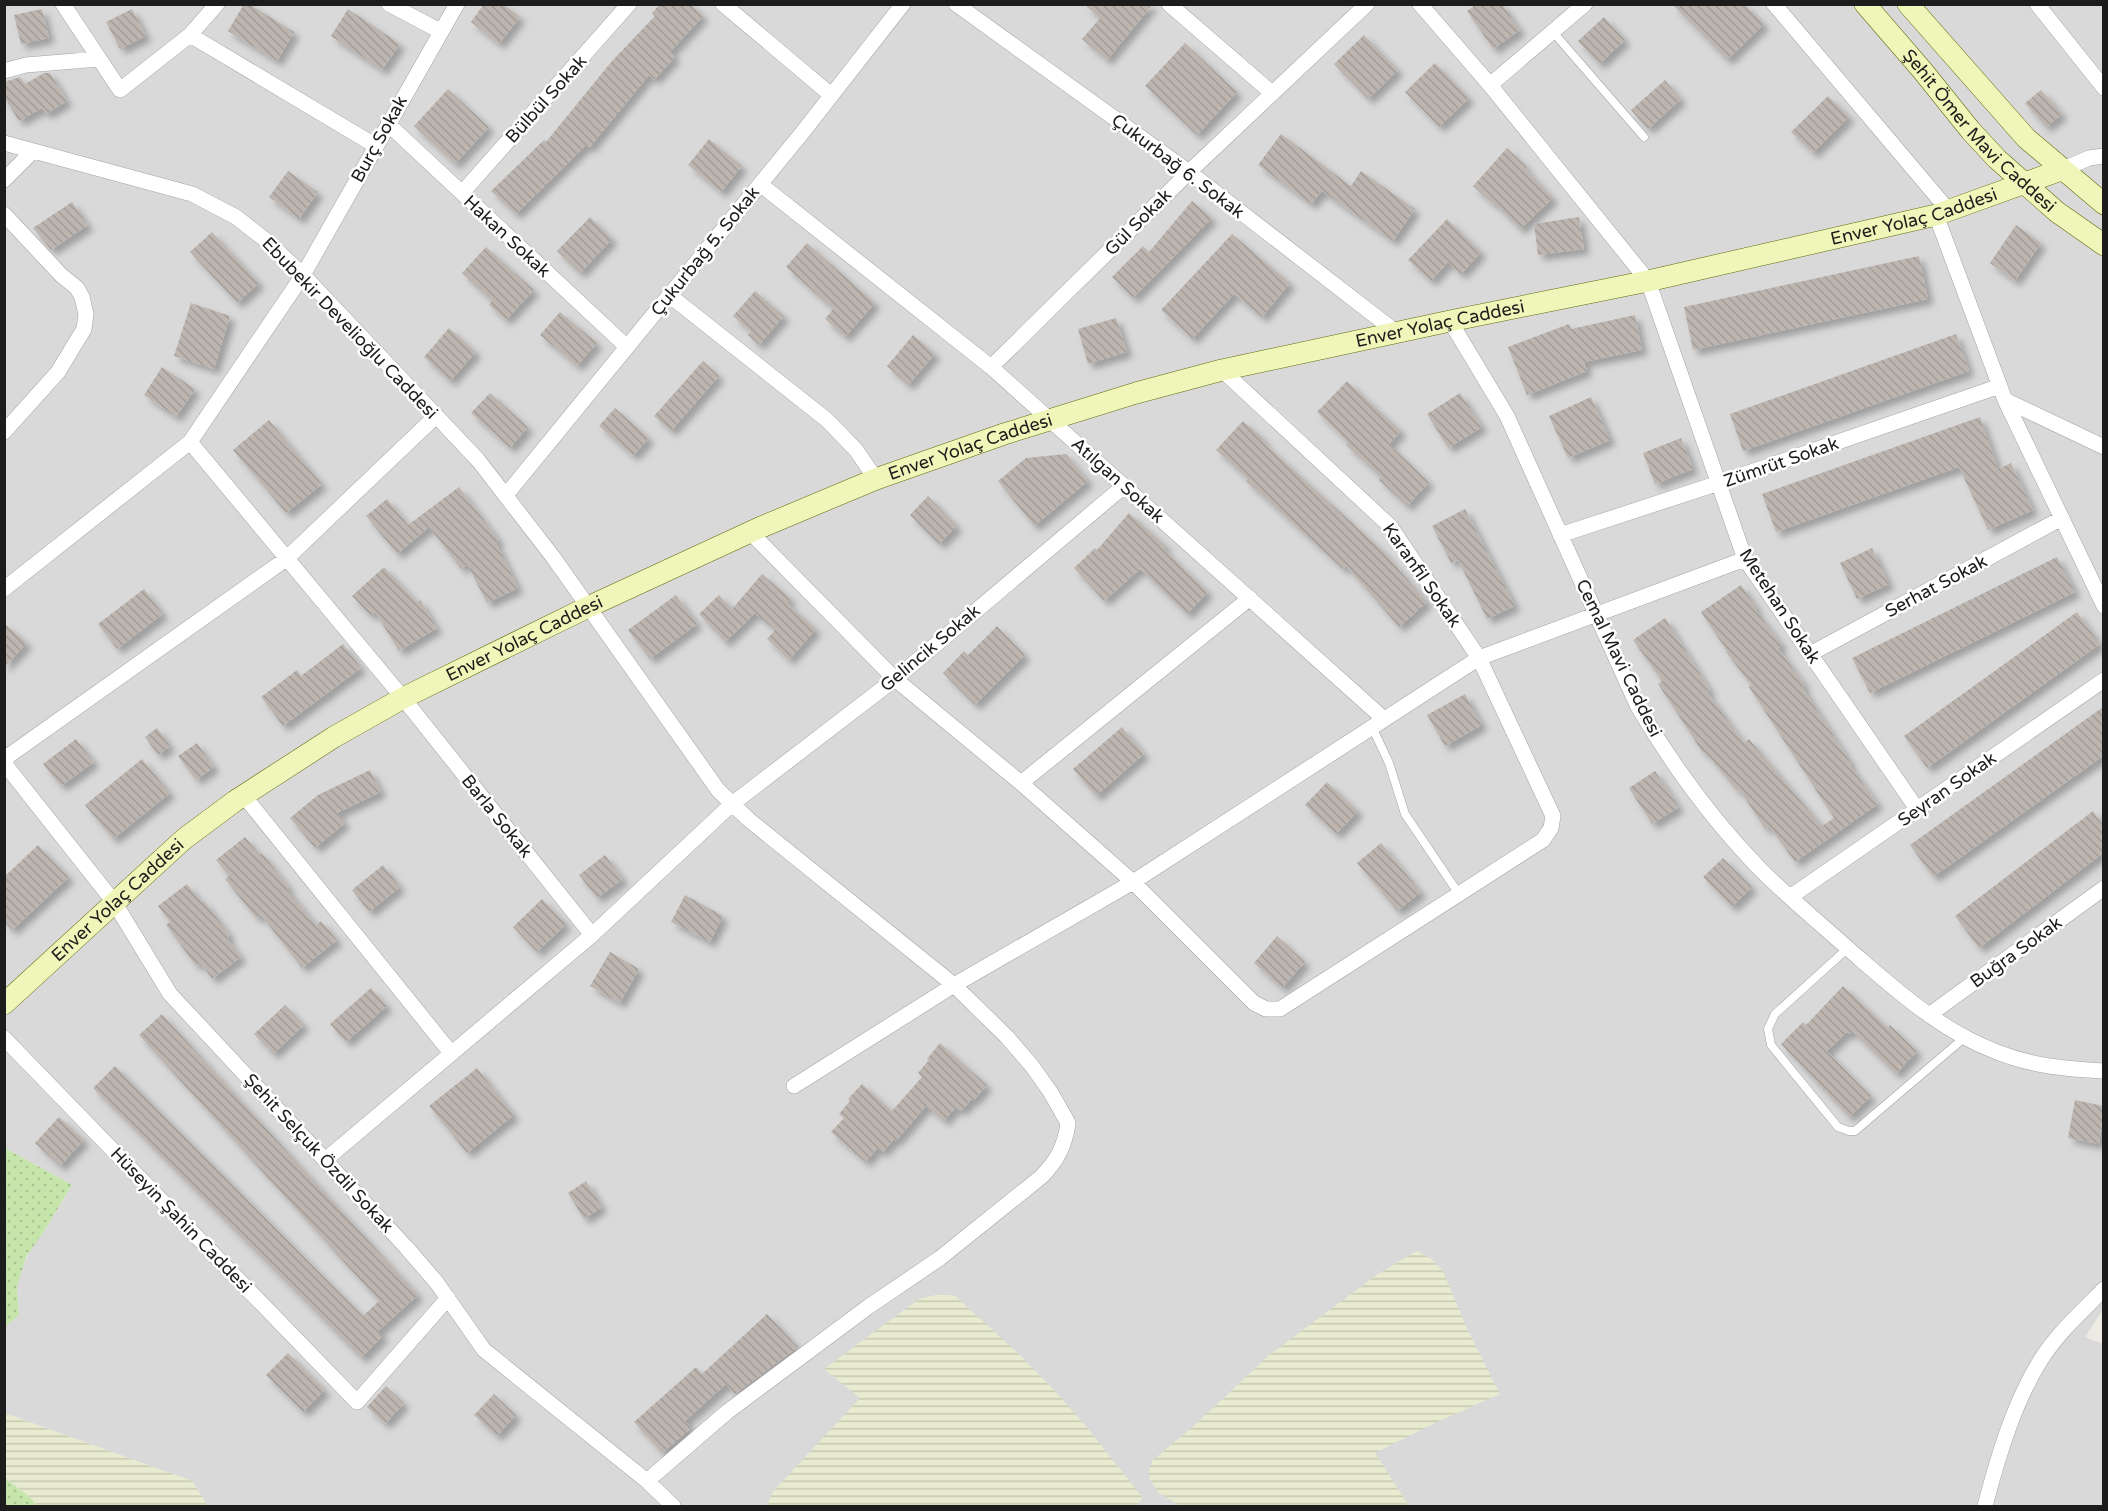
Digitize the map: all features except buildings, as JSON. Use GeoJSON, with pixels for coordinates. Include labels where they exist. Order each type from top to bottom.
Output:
{"type":"FeatureCollection","features":[{"type":"Feature","properties":{"kind":"street"},"geometry":{"type":"LineString","coordinates":[[63,4],[120,90],[190,35],[217,4]]}},
{"type":"Feature","properties":{"kind":"street"},"geometry":{"type":"LineString","coordinates":[[389,4],[440,31]]}},
{"type":"Feature","properties":{"kind":"street","name":"Burç Sokak"},"geometry":{"type":"LineString","coordinates":[[4,589],[190,442],[303,275],[457,4]]}},
{"type":"Feature","properties":{"kind":"street","name":"Bülbül Sokak"},"geometry":{"type":"LineString","coordinates":[[462,194],[629,4]]}},
{"type":"Feature","properties":{"kind":"street"},"geometry":{"type":"LineString","coordinates":[[723,4],[831,95]]}},
{"type":"Feature","properties":{"kind":"street","name":"Çukurbağ 5. Sokak"},"geometry":{"type":"LineString","coordinates":[[506,495],[760,184],[903,4]]}},
{"type":"Feature","properties":{"kind":"street","name":"Çukurbağ 6. Sokak"},"geometry":{"type":"LineString","coordinates":[[956,4],[1189,172],[1396,332]]}},
{"type":"Feature","properties":{"kind":"street"},"geometry":{"type":"LineString","coordinates":[[1169,4],[1272,93]]}},
{"type":"Feature","properties":{"kind":"street","name":"Gül Sokak"},"geometry":{"type":"LineString","coordinates":[[991,367],[1189,172],[1367,4]]}},
{"type":"Feature","properties":{"kind":"street","name":"Metehan Sokak"},"geometry":{"type":"LineString","coordinates":[[1420,4],[1490,85],[1648,281],[1745,559],[1917,809]]}},
{"type":"Feature","properties":{"kind":"street"},"geometry":{"type":"LineString","coordinates":[[1490,85],[1585,4]]}},
{"type":"Feature","properties":{"kind":"street"},"geometry":{"type":"LineString","coordinates":[[1773,4],[1943,213],[2003,393],[2103,606]]}},
{"type":"Feature","properties":{"kind":"street","name":"Şehit Ömer Mavi Caddesi"},"geometry":{"type":"LineString","coordinates":[[1865,4],[1971,131],[2023,183],[2057,212],[2103,245]]}},
{"type":"Feature","properties":{"kind":"street","name":"Şehit Ömer Mavi Caddesi"},"geometry":{"type":"LineString","coordinates":[[1908,4],[2026,138],[2103,204]]}},
{"type":"Feature","properties":{"kind":"street"},"geometry":{"type":"LineString","coordinates":[[2037,4],[2103,88]]}},
{"type":"Feature","properties":{"kind":"street"},"geometry":{"type":"LineString","coordinates":[[190,35],[376,146]]}},
{"type":"Feature","properties":{"kind":"street"},"geometry":{"type":"LineString","coordinates":[[4,71],[26,64],[99,59]]}},
{"type":"Feature","properties":{"kind":"street","name":"Hakan Sokak"},"geometry":{"type":"LineString","coordinates":[[388,124],[627,347]]}},
{"type":"Feature","properties":{"kind":"street","name":"Ebubekir Develioğlu Caddesi"},"geometry":{"type":"LineString","coordinates":[[4,143],[169,186],[200,198],[253,229],[303,275],[478,460],[588,607],[705,774],[732,804],[954,986],[1007,1037],[1032,1066],[1051,1093],[1068,1124],[1058,1158],[1041,1177],[949,1250],[735,1406],[697,1436],[647,1481]]}},
{"type":"Feature","properties":{"kind":"street"},"geometry":{"type":"LineString","coordinates":[[4,180],[33,151]]}},
{"type":"Feature","properties":{"kind":"street"},"geometry":{"type":"LineString","coordinates":[[2061,170],[2090,158],[2103,156]]}},
{"type":"Feature","properties":{"kind":"street","name":"Enver Yolaç Caddesi"},"geometry":{"type":"LineString","coordinates":[[4,1004],[184,839],[244,796],[334,737],[402,698],[588,607],[750,532],[876,479],[1004,434],[1136,393],[1222,370],[1648,281],[1943,213],[2061,170]]}},
{"type":"Feature","properties":{"kind":"street","name":"Atılgan Sokak"},"geometry":{"type":"LineString","coordinates":[[760,184],[991,367],[1250,598],[1378,723]]}},
{"type":"Feature","properties":{"kind":"street"},"geometry":{"type":"LineString","coordinates":[[4,214],[61,275],[77,288],[86,314],[84,329],[58,372],[4,432]]}},
{"type":"Feature","properties":{"kind":"street"},"geometry":{"type":"LineString","coordinates":[[669,295],[827,420],[856,450],[876,479]]}},
{"type":"Feature","properties":{"kind":"street","name":"Cemal Mavi Caddesi"},"geometry":{"type":"LineString","coordinates":[[1450,321],[1507,416],[1638,708],[1680,773],[1713,817],[1743,851],[1790,897],[1893,988],[1964,1038],[1996,1052],[2037,1065],[2103,1071]]}},
{"type":"Feature","properties":{"kind":"street","name":"Karanfil Sokak"},"geometry":{"type":"LineString","coordinates":[[1222,370],[1390,526],[1479,658],[1552,810],[1551,828],[1543,840],[1459,894]]}},
{"type":"Feature","properties":{"kind":"street"},"geometry":{"type":"LineString","coordinates":[[2003,393],[2103,447]]}},
{"type":"Feature","properties":{"kind":"street","name":"Zümrüt Sokak"},"geometry":{"type":"LineString","coordinates":[[1560,535],[2003,393]]}},
{"type":"Feature","properties":{"kind":"street"},"geometry":{"type":"LineString","coordinates":[[4,761],[286,559],[436,416]]}},
{"type":"Feature","properties":{"kind":"street","name":"Barla Sokak"},"geometry":{"type":"LineString","coordinates":[[190,442],[402,698],[592,935]]}},
{"type":"Feature","properties":{"kind":"street","name":"Gelincik Sokak"},"geometry":{"type":"LineString","coordinates":[[325,1160],[592,935],[732,804],[895,679],[1124,486]]}},
{"type":"Feature","properties":{"kind":"street","name":"Serhat Sokak"},"geometry":{"type":"LineString","coordinates":[[1810,654],[2062,518]]}},
{"type":"Feature","properties":{"kind":"street"},"geometry":{"type":"LineString","coordinates":[[750,532],[895,679],[1021,783],[1133,882],[1260,1007],[1273,1010],[1288,1005],[1459,894]]}},
{"type":"Feature","properties":{"kind":"street"},"geometry":{"type":"LineString","coordinates":[[794,1086],[954,986],[1133,882],[1479,658],[1745,559]]}},
{"type":"Feature","properties":{"kind":"street"},"geometry":{"type":"LineString","coordinates":[[1021,783],[1250,598]]}},
{"type":"Feature","properties":{"kind":"street","name":"Seyran Sokak"},"geometry":{"type":"LineString","coordinates":[[1790,897],[2103,680]]}},
{"type":"Feature","properties":{"kind":"street","name":"Şehit Selçuk Özdil Sokak"},"geometry":{"type":"LineString","coordinates":[[4,761],[114,902],[170,994],[406,1247],[448,1298],[484,1350],[647,1481],[673,1506]]}},
{"type":"Feature","properties":{"kind":"street"},"geometry":{"type":"LineString","coordinates":[[244,796],[451,1053]]}},
{"type":"Feature","properties":{"kind":"street","name":"Buğra Sokak"},"geometry":{"type":"LineString","coordinates":[[1929,1015],[2103,888]]}},
{"type":"Feature","properties":{"kind":"street","name":"Hüseyin Şahin Caddesi"},"geometry":{"type":"LineString","coordinates":[[4,1038],[357,1402],[448,1298]]}},
{"type":"Feature","properties":{"kind":"street"},"geometry":{"type":"LineString","coordinates":[[1985,1506],[2000,1454],[2028,1382],[2054,1341],[2103,1289]]}},
{"type":"Feature","properties":{"kind":"lane"},"geometry":{"type":"LineString","coordinates":[[1553,32],[1644,137]]}},
{"type":"Feature","properties":{"kind":"lane"},"geometry":{"type":"LineString","coordinates":[[1378,723],[1405,814],[1459,894]]}},
{"type":"Feature","properties":{"kind":"lane"},"geometry":{"type":"LineString","coordinates":[[1848,948],[1775,1014],[1768,1029],[1771,1045],[1838,1127],[1855,1131],[1964,1038]]}},
{"type":"Feature","properties":{"kind":"shaded area"},"geometry":{"type":"Polygon","coordinates":[[[4,5],[2103,5],[2104,1308],[2085,1337],[2103,1344],[2103,1506],[208,1506],[192,1481],[5,1413],[5,1327],[19,1315],[17,1287],[20,1271],[34,1243],[72,1185],[5,1148],[4,5]]]}},
{"type":"Feature","properties":{"kind":"green space"},"geometry":{"type":"Polygon","coordinates":[[[5,1148],[72,1185],[26,1257],[17,1287],[19,1315],[5,1327],[5,1148]]]}},
{"type":"Feature","properties":{"kind":"green space"},"geometry":{"type":"Polygon","coordinates":[[[1417,1251],[1432,1259],[1443,1271],[1468,1331],[1500,1394],[1375,1453],[1409,1506],[1180,1506],[1158,1492],[1150,1480],[1149,1472],[1152,1461],[1196,1424],[1268,1356],[1378,1274],[1417,1251]]]}},
{"type":"Feature","properties":{"kind":"green space"},"geometry":{"type":"Polygon","coordinates":[[[940,1294],[955,1296],[1021,1356],[1054,1390],[1143,1498],[1136,1506],[767,1506],[772,1493],[860,1398],[824,1369],[919,1299],[940,1294]]]}},
{"type":"Feature","properties":{"kind":"green space"},"geometry":{"type":"Polygon","coordinates":[[[4,1413],[192,1481],[208,1506],[37,1506],[31,1498],[5,1477],[4,1413]]]}},
{"type":"Feature","properties":{"kind":"green space"},"geometry":{"type":"Polygon","coordinates":[[[4,1477],[31,1498],[37,1506],[5,1506],[4,1477]]]}}]}
